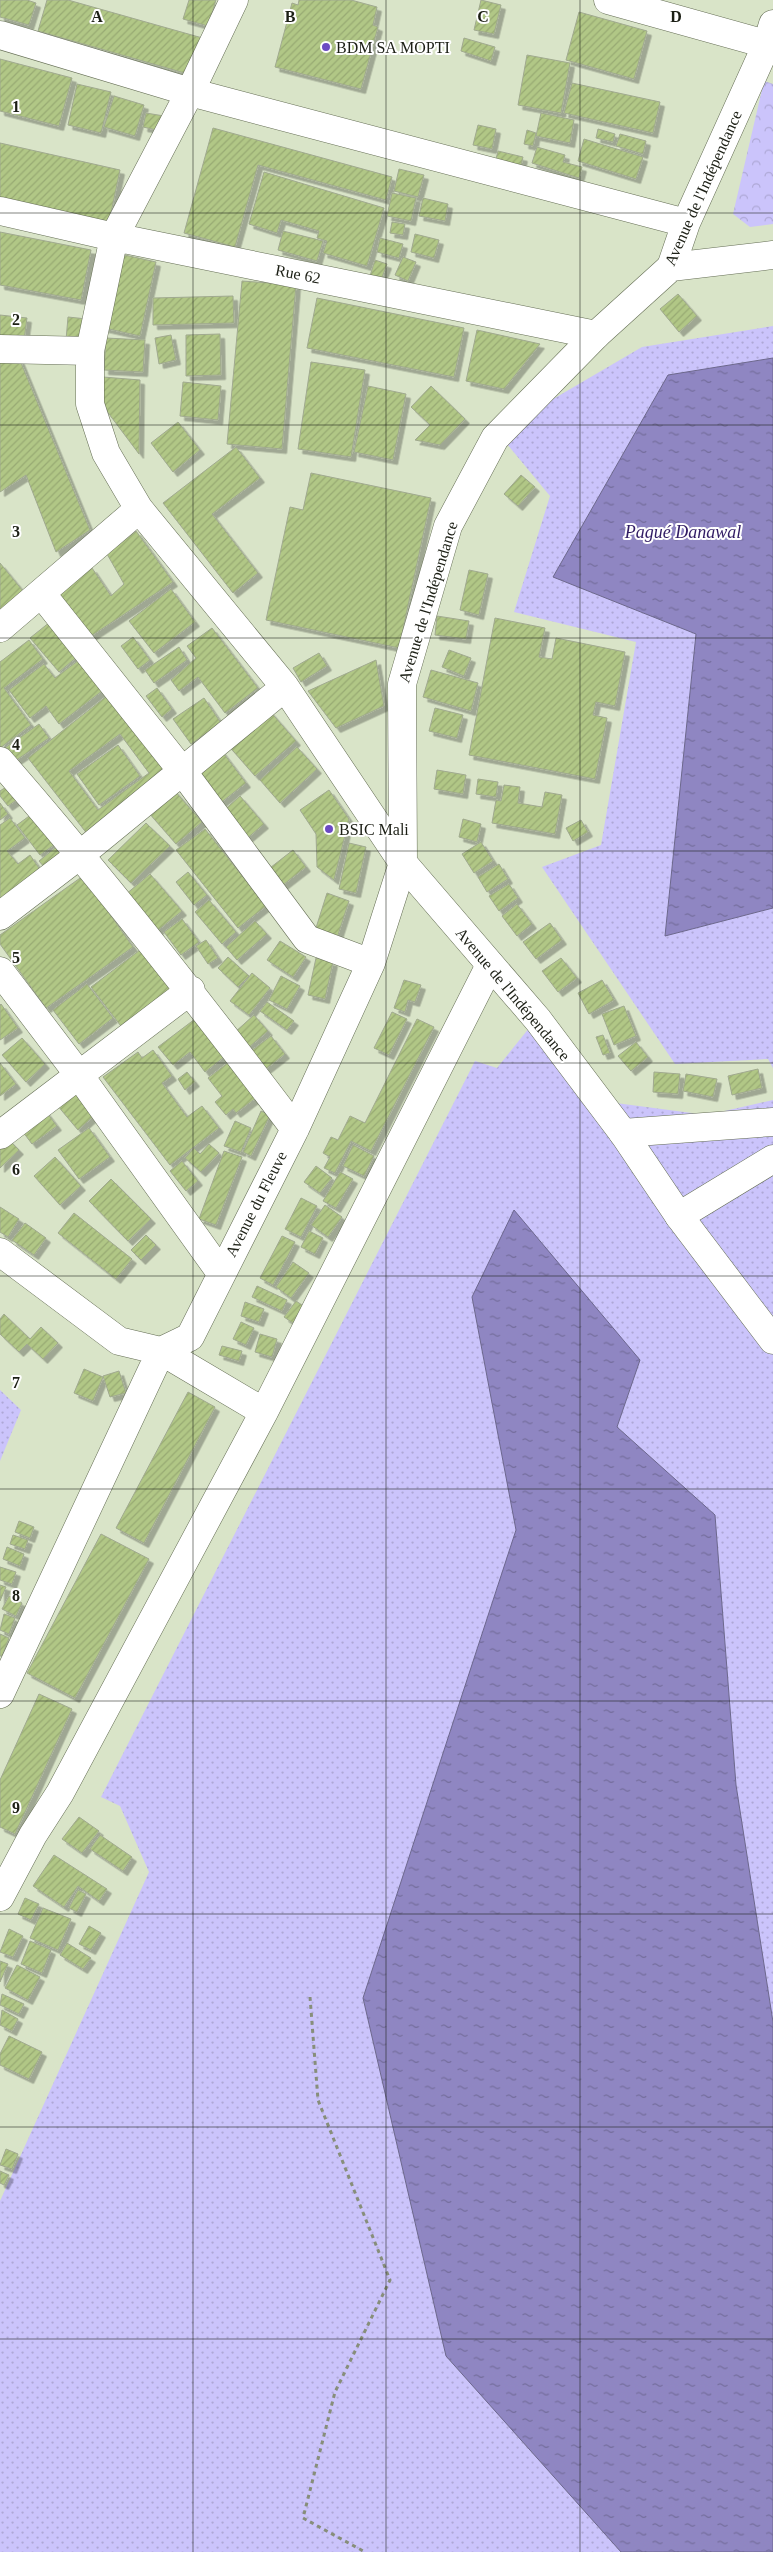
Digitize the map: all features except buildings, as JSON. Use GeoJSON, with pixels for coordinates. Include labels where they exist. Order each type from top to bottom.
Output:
{"type":"FeatureCollection","features":[{"type":"Feature","properties":{"kind":"street"},"geometry":{"type":"LineString","coordinates":[[234,0],[190,92],[114,237],[90,351],[90,404],[106,453],[139,509],[285,687],[403,863]]}},
{"type":"Feature","properties":{"kind":"street"},"geometry":{"type":"LineString","coordinates":[[608,0],[771,38]]}},
{"type":"Feature","properties":{"kind":"street"},"geometry":{"type":"LineString","coordinates":[[0,35],[190,92],[686,223]]}},
{"type":"Feature","properties":{"kind":"street","name":"Avenue de l'Indépendance"},"geometry":{"type":"LineString","coordinates":[[771,38],[686,223],[671,267],[596,335],[494,438],[448,526],[402,684],[403,863],[538,1020],[623,1133],[679,1216],[773,1340]]}},
{"type":"Feature","properties":{"kind":"street","name":"Rue 62"},"geometry":{"type":"LineString","coordinates":[[0,211],[114,237],[596,335]]}},
{"type":"Feature","properties":{"kind":"street"},"geometry":{"type":"LineString","coordinates":[[671,267],[773,255]]}},
{"type":"Feature","properties":{"kind":"street"},"geometry":{"type":"LineString","coordinates":[[0,349],[90,351]]}},
{"type":"Feature","properties":{"kind":"street"},"geometry":{"type":"LineString","coordinates":[[0,628],[139,509]]}},
{"type":"Feature","properties":{"kind":"street"},"geometry":{"type":"LineString","coordinates":[[41,593],[183,772],[307,939],[371,963]]}},
{"type":"Feature","properties":{"kind":"street"},"geometry":{"type":"LineString","coordinates":[[0,916],[81,854],[285,687]]}},
{"type":"Feature","properties":{"kind":"street"},"geometry":{"type":"LineString","coordinates":[[0,760],[81,854],[191,990],[295,1130]]}},
{"type":"Feature","properties":{"kind":"street","name":"Avenue du Fleuve"},"geometry":{"type":"LineString","coordinates":[[161,1351],[190,1337],[295,1130],[371,963],[403,863]]}},
{"type":"Feature","properties":{"kind":"street"},"geometry":{"type":"LineString","coordinates":[[0,1897],[33,1835],[64,1784],[264,1412],[490,965]]}},
{"type":"Feature","properties":{"kind":"street"},"geometry":{"type":"LineString","coordinates":[[0,971],[79,1075],[221,1273]]}},
{"type":"Feature","properties":{"kind":"street"},"geometry":{"type":"LineString","coordinates":[[0,1134],[191,990]]}},
{"type":"Feature","properties":{"kind":"street"},"geometry":{"type":"LineString","coordinates":[[623,1133],[773,1122]]}},
{"type":"Feature","properties":{"kind":"street"},"geometry":{"type":"LineString","coordinates":[[679,1216],[773,1160]]}},
{"type":"Feature","properties":{"kind":"street"},"geometry":{"type":"LineString","coordinates":[[0,1252],[119,1341],[161,1351],[264,1412]]}},
{"type":"Feature","properties":{"kind":"street"},"geometry":{"type":"LineString","coordinates":[[0,1694],[161,1351]]}},
{"type":"Feature","properties":{"kind":"path"},"geometry":{"type":"LineString","coordinates":[[310,1997],[318,2100],[390,2280],[335,2392],[303,2518],[364,2552]]}},
{"type":"Feature","properties":{"kind":"green space"},"geometry":{"type":"Polygon","coordinates":[[[764,81],[773,84],[773,224],[750,227],[733,214],[764,81]]]}},
{"type":"Feature","properties":{"kind":"green space"},"geometry":{"type":"Polygon","coordinates":[[[773,326],[773,358],[668,375],[553,577],[696,634],[665,936],[773,908],[773,1068],[768,1059],[675,1064],[542,867],[601,845],[636,642],[514,612],[550,496],[497,432],[642,347],[773,326]]]}},
{"type":"Feature","properties":{"kind":"green space"},"geometry":{"type":"Polygon","coordinates":[[[534,1022],[593,1100],[707,1115],[773,1100],[773,2022],[736,1785],[715,1516],[617,1427],[640,1360],[472,1297],[517,1530],[363,1998],[446,2356],[621,2552],[0,2552],[0,2201],[149,1872],[120,1806],[101,1797],[475,1061],[497,1068],[534,1022]]]}},
{"type":"Feature","properties":{"kind":"green space"},"geometry":{"type":"Polygon","coordinates":[[[0,1390],[21,1410],[0,1461],[0,1390]]]}},
{"type":"Feature","properties":{"kind":"water","name":"Pagué Danawal"},"geometry":{"type":"Polygon","coordinates":[[[773,358],[773,908],[665,936],[696,634],[553,577],[668,375],[773,358]]]}},
{"type":"Feature","properties":{"kind":"water"},"geometry":{"type":"Polygon","coordinates":[[[514,1210],[640,1360],[617,1427],[715,1515],[736,1785],[773,2022],[773,2552],[621,2552],[446,2356],[363,1998],[516,1530],[472,1297],[514,1210]]]}},
{"type":"Feature","properties":{"kind":"place","name":"BDM SA MOPTI"},"geometry":{"type":"Point","coordinates":[326,47]}},
{"type":"Feature","properties":{"kind":"place","name":"BSIC Mali"},"geometry":{"type":"Point","coordinates":[329,829]}}]}
